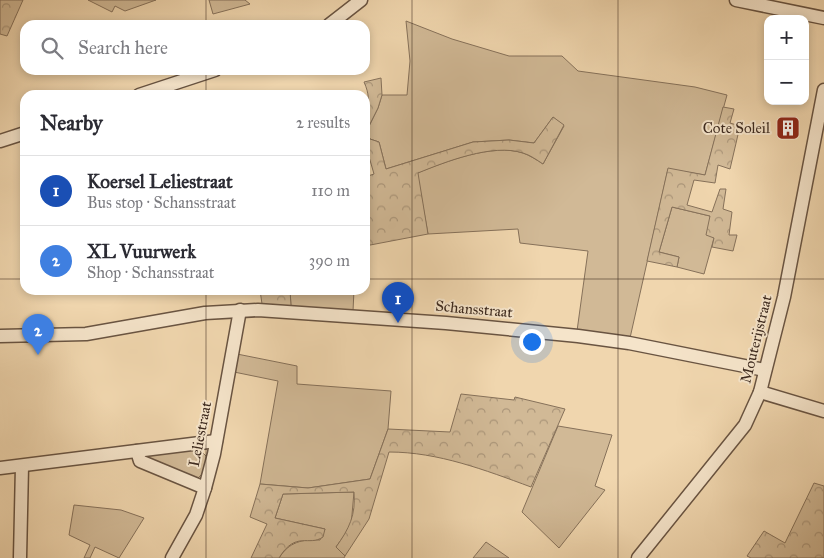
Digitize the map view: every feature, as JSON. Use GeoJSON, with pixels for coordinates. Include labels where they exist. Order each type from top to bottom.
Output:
{"type":"FeatureCollection","features":[{"type":"Feature","properties":{"kind":"street"},"geometry":{"type":"LineString","coordinates":[[335,20],[361,0]]}},
{"type":"Feature","properties":{"kind":"street"},"geometry":{"type":"LineString","coordinates":[[736,0],[824,18]]}},
{"type":"Feature","properties":{"kind":"street"},"geometry":{"type":"LineString","coordinates":[[154,90],[200,75]]}},
{"type":"Feature","properties":{"kind":"street","name":"Mouterijstraat"},"geometry":{"type":"LineString","coordinates":[[638,558],[745,425],[760,392],[784,297],[824,90]]}},
{"type":"Feature","properties":{"kind":"street"},"geometry":{"type":"LineString","coordinates":[[0,141],[20,135]]}},
{"type":"Feature","properties":{"kind":"street","name":"Schansstraat"},"geometry":{"type":"LineString","coordinates":[[0,336],[86,334],[205,313],[240,310],[446,322],[578,336],[629,343],[765,370]]}},
{"type":"Feature","properties":{"kind":"street","name":"Leliestraat"},"geometry":{"type":"LineString","coordinates":[[172,558],[196,515],[205,488],[216,441],[240,310]]}},
{"type":"Feature","properties":{"kind":"street"},"geometry":{"type":"LineString","coordinates":[[760,392],[824,411]]}},
{"type":"Feature","properties":{"kind":"street"},"geometry":{"type":"LineString","coordinates":[[0,468],[216,441]]}},
{"type":"Feature","properties":{"kind":"street"},"geometry":{"type":"LineString","coordinates":[[137,451],[140,461],[205,488]]}},
{"type":"Feature","properties":{"kind":"street"},"geometry":{"type":"LineString","coordinates":[[20,558],[22,466]]}},
{"type":"Feature","properties":{"kind":"green space"},"geometry":{"type":"Polygon","coordinates":[[[0,0],[23,0],[7,36],[0,34],[0,0]]]}},
{"type":"Feature","properties":{"kind":"green space"},"geometry":{"type":"Polygon","coordinates":[[[88,0],[156,0],[125,11],[115,6],[112,12],[88,0]]]}},
{"type":"Feature","properties":{"kind":"green space"},"geometry":{"type":"Polygon","coordinates":[[[209,0],[245,0],[250,4],[213,14],[209,0]]]}},
{"type":"Feature","properties":{"kind":"green space"},"geometry":{"type":"Polygon","coordinates":[[[406,21],[452,39],[509,56],[562,56],[578,71],[695,87],[727,95],[705,175],[668,169],[630,338],[577,331],[588,251],[520,243],[518,229],[428,234],[417,173],[469,155],[497,150],[523,153],[543,164],[564,126],[553,117],[534,143],[509,140],[473,142],[386,169],[379,142],[370,139],[370,124],[382,95],[407,95],[410,61],[406,21]]]}},
{"type":"Feature","properties":{"kind":"green space"},"geometry":{"type":"Polygon","coordinates":[[[381,78],[382,95],[370,124],[370,90],[367,90],[364,82],[381,78]]]}},
{"type":"Feature","properties":{"kind":"green space"},"geometry":{"type":"Polygon","coordinates":[[[723,107],[734,109],[730,123],[740,126],[730,169],[718,165],[715,183],[694,180],[687,205],[712,212],[720,189],[726,189],[723,209],[732,212],[729,235],[737,235],[733,251],[712,247],[714,238],[706,235],[710,216],[672,207],[659,252],[679,257],[677,267],[647,261],[668,168],[705,175],[723,107]]]}},
{"type":"Feature","properties":{"kind":"green space"},"geometry":{"type":"Polygon","coordinates":[[[553,117],[564,125],[543,164],[523,153],[498,150],[469,155],[418,173],[428,234],[370,245],[370,175],[374,174],[370,160],[370,139],[379,142],[386,169],[473,142],[509,140],[534,143],[553,117]]]}},
{"type":"Feature","properties":{"kind":"green space"},"geometry":{"type":"Polygon","coordinates":[[[672,207],[710,216],[714,238],[704,274],[677,267],[679,257],[659,252],[672,207]]]}},
{"type":"Feature","properties":{"kind":"green space"},"geometry":{"type":"Polygon","coordinates":[[[261,295],[290,295],[291,306],[262,304],[261,295]]]}},
{"type":"Feature","properties":{"kind":"green space"},"geometry":{"type":"Polygon","coordinates":[[[290,295],[354,295],[353,311],[291,306],[290,295]]]}},
{"type":"Feature","properties":{"kind":"green space"},"geometry":{"type":"Polygon","coordinates":[[[237,354],[297,366],[297,384],[391,391],[388,429],[370,479],[308,488],[260,484],[278,381],[234,372],[237,354]]]}},
{"type":"Feature","properties":{"kind":"green space"},"geometry":{"type":"Polygon","coordinates":[[[461,394],[514,400],[515,397],[565,409],[531,487],[461,463],[425,455],[389,452],[369,519],[345,556],[336,547],[345,534],[353,515],[354,492],[283,494],[275,518],[325,529],[323,537],[318,540],[291,544],[279,558],[251,558],[267,524],[250,517],[260,484],[308,488],[370,479],[388,429],[450,432],[461,394]]]}},
{"type":"Feature","properties":{"kind":"green space"},"geometry":{"type":"Polygon","coordinates":[[[558,426],[612,435],[595,486],[605,490],[559,548],[522,512],[558,426]]]}},
{"type":"Feature","properties":{"kind":"green space"},"geometry":{"type":"Polygon","coordinates":[[[198,448],[208,458],[203,473],[197,479],[146,458],[149,454],[198,448]]]}},
{"type":"Feature","properties":{"kind":"green space"},"geometry":{"type":"Polygon","coordinates":[[[814,483],[824,486],[824,558],[751,558],[747,556],[764,531],[785,543],[814,483]]]}},
{"type":"Feature","properties":{"kind":"green space"},"geometry":{"type":"Polygon","coordinates":[[[354,492],[351,526],[336,547],[345,556],[344,558],[279,558],[287,548],[296,543],[307,540],[320,540],[325,529],[275,518],[283,494],[354,492]]]}},
{"type":"Feature","properties":{"kind":"green space"},"geometry":{"type":"Polygon","coordinates":[[[74,505],[121,510],[144,518],[119,558],[95,547],[90,558],[84,558],[90,545],[69,535],[74,505]]]}},
{"type":"Feature","properties":{"kind":"green space"},"geometry":{"type":"Polygon","coordinates":[[[486,542],[509,558],[473,558],[486,542]]]}},
{"type":"Feature","properties":{"kind":"place","name":"Cote Soleil"},"geometry":{"type":"Point","coordinates":[788,128]}},
{"type":"Feature","properties":{"kind":"place","name":"Koersel Leliestraat"},"geometry":{"type":"Point","coordinates":[398,323]}},
{"type":"Feature","properties":{"kind":"place","name":"XL Vuurwerk"},"geometry":{"type":"Point","coordinates":[38,355]}}]}
